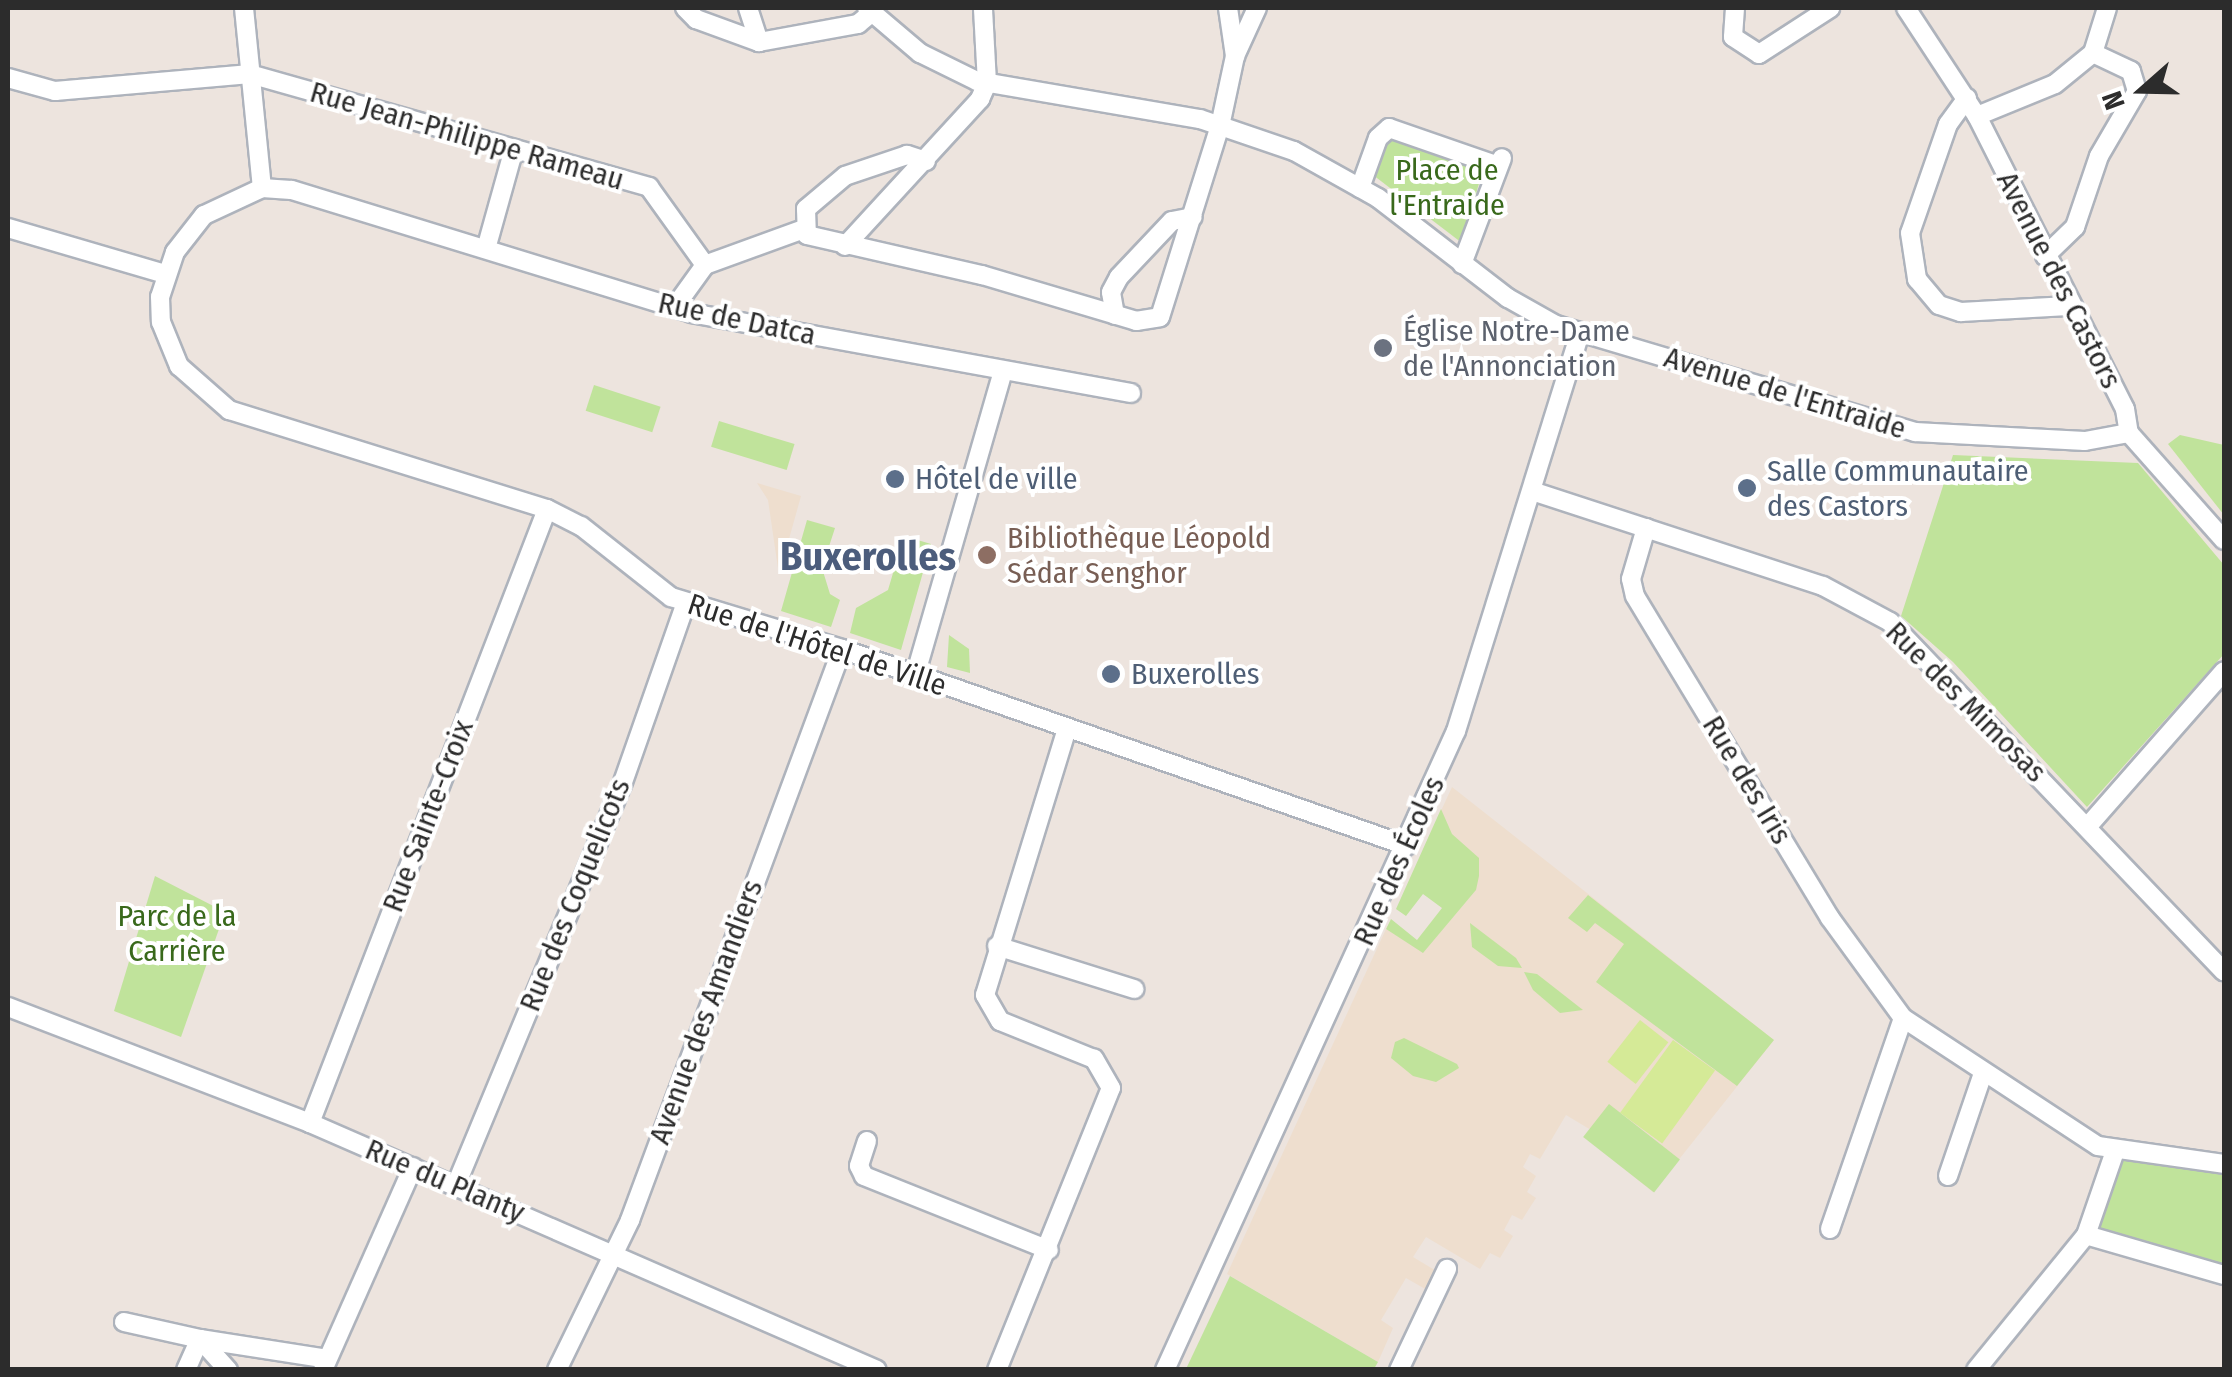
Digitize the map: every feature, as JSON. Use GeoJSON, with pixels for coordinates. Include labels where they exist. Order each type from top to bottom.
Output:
{"type":"FeatureCollection","features":[{"type":"Feature","properties":{"kind":"street"},"geometry":{"type":"LineString","coordinates":[[8,228],[165,274],[204,215],[262,188],[244,8]]}},
{"type":"Feature","properties":{"kind":"street"},"geometry":{"type":"LineString","coordinates":[[685,8],[696,18],[759,42],[858,24],[869,10]]}},
{"type":"Feature","properties":{"kind":"street"},"geometry":{"type":"LineString","coordinates":[[748,8],[759,42]]}},
{"type":"Feature","properties":{"kind":"street"},"geometry":{"type":"LineString","coordinates":[[845,246],[926,160],[988,83],[983,8]]}},
{"type":"Feature","properties":{"kind":"street"},"geometry":{"type":"LineString","coordinates":[[1228,8],[1235,56]]}},
{"type":"Feature","properties":{"kind":"street"},"geometry":{"type":"LineString","coordinates":[[804,230],[813,241],[982,275],[1145,321],[1164,312],[1220,126],[1235,56],[1257,8]]}},
{"type":"Feature","properties":{"kind":"street"},"geometry":{"type":"LineString","coordinates":[[1735,8],[1733,37],[1759,54],[1830,8]]}},
{"type":"Feature","properties":{"kind":"street","name":"Avenue des Castors"},"geometry":{"type":"LineString","coordinates":[[1906,8],[1977,116],[2068,306],[2125,408],[2130,433],[2224,540]]}},
{"type":"Feature","properties":{"kind":"street"},"geometry":{"type":"LineString","coordinates":[[1977,116],[2055,84],[2093,53],[2107,8]]}},
{"type":"Feature","properties":{"kind":"street","name":"Avenue de l'Entraide"},"geometry":{"type":"LineString","coordinates":[[869,10],[920,53],[988,83],[1220,126],[1294,151],[1360,188],[1530,312],[1580,332],[1915,432],[2084,441],[2130,433]]}},
{"type":"Feature","properties":{"kind":"street"},"geometry":{"type":"LineString","coordinates":[[2045,256],[2075,227],[2100,156],[2137,91],[2131,71],[2093,53]]}},
{"type":"Feature","properties":{"kind":"street"},"geometry":{"type":"LineString","coordinates":[[8,78],[56,91],[250,74]]}},
{"type":"Feature","properties":{"kind":"street","name":"Rue Jean-Philippe Rameau"},"geometry":{"type":"LineString","coordinates":[[250,74],[649,187],[705,265]]}},
{"type":"Feature","properties":{"kind":"street"},"geometry":{"type":"LineString","coordinates":[[1967,98],[1948,124],[1910,233],[1917,279],[1939,304],[1961,312],[2068,306]]}},
{"type":"Feature","properties":{"kind":"street"},"geometry":{"type":"LineString","coordinates":[[1360,188],[1378,138],[1388,128],[1500,161],[1462,264]]}},
{"type":"Feature","properties":{"kind":"street"},"geometry":{"type":"LineString","coordinates":[[486,249],[514,149]]}},
{"type":"Feature","properties":{"kind":"street"},"geometry":{"type":"LineString","coordinates":[[804,230],[810,202],[845,176],[907,155],[926,160]]}},
{"type":"Feature","properties":{"kind":"street","name":"Rue de Datca"},"geometry":{"type":"LineString","coordinates":[[262,188],[352,207],[674,308],[1131,394]]}},
{"type":"Feature","properties":{"kind":"street"},"geometry":{"type":"LineString","coordinates":[[1115,314],[1111,292],[1119,277],[1172,221],[1193,217]]}},
{"type":"Feature","properties":{"kind":"street"},"geometry":{"type":"LineString","coordinates":[[674,308],[705,265],[804,230]]}},
{"type":"Feature","properties":{"kind":"street","name":"Rue de l'Hôtel de Ville"},"geometry":{"type":"LineString","coordinates":[[165,274],[160,304],[168,346],[212,402],[547,509],[686,602],[842,649],[1407,846]]}},
{"type":"Feature","properties":{"kind":"street","name":"Rue des Écoles"},"geometry":{"type":"LineString","coordinates":[[1165,1370],[1407,846],[1456,731],[1580,332]]}},
{"type":"Feature","properties":{"kind":"street"},"geometry":{"type":"LineString","coordinates":[[914,676],[1003,371]]}},
{"type":"Feature","properties":{"kind":"street","name":"Rue des Mimosas"},"geometry":{"type":"LineString","coordinates":[[1532,491],[1823,586],[1890,622],[2224,970]]}},
{"type":"Feature","properties":{"kind":"street","name":"Rue Sainte-Croix"},"geometry":{"type":"LineString","coordinates":[[310,1123],[547,509]]}},
{"type":"Feature","properties":{"kind":"street","name":"Rue des Iris"},"geometry":{"type":"LineString","coordinates":[[1646,528],[1630,579],[1634,596],[1830,918],[1902,1018],[1983,1074],[2115,1151]]}},
{"type":"Feature","properties":{"kind":"street","name":"Rue des Coquelicots"},"geometry":{"type":"LineString","coordinates":[[456,1185],[622,785],[686,602]]}},
{"type":"Feature","properties":{"kind":"street","name":"Avenue des Amandiers"},"geometry":{"type":"LineString","coordinates":[[556,1370],[613,1254],[842,649]]}},
{"type":"Feature","properties":{"kind":"street"},"geometry":{"type":"LineString","coordinates":[[2088,826],[2224,672]]}},
{"type":"Feature","properties":{"kind":"street"},"geometry":{"type":"LineString","coordinates":[[997,1370],[1109,1099],[1109,1077],[1094,1060],[992,1016],[986,980],[1067,729]]}},
{"type":"Feature","properties":{"kind":"street"},"geometry":{"type":"LineString","coordinates":[[997,946],[1134,989]]}},
{"type":"Feature","properties":{"kind":"street","name":"Rue du Planty"},"geometry":{"type":"LineString","coordinates":[[8,1007],[310,1123],[877,1370]]}},
{"type":"Feature","properties":{"kind":"street"},"geometry":{"type":"LineString","coordinates":[[1830,1229],[1902,1018]]}},
{"type":"Feature","properties":{"kind":"street"},"geometry":{"type":"LineString","coordinates":[[1948,1176],[1983,1074]]}},
{"type":"Feature","properties":{"kind":"street"},"geometry":{"type":"LineString","coordinates":[[868,1140],[859,1166],[864,1176],[1049,1250]]}},
{"type":"Feature","properties":{"kind":"street"},"geometry":{"type":"LineString","coordinates":[[1976,1370],[2086,1235],[2115,1151],[2224,1164]]}},
{"type":"Feature","properties":{"kind":"street"},"geometry":{"type":"LineString","coordinates":[[124,1322],[325,1364],[413,1167]]}},
{"type":"Feature","properties":{"kind":"street"},"geometry":{"type":"LineString","coordinates":[[2086,1235],[2224,1276]]}},
{"type":"Feature","properties":{"kind":"street"},"geometry":{"type":"LineString","coordinates":[[1399,1370],[1447,1269]]}},
{"type":"Feature","properties":{"kind":"street"},"geometry":{"type":"LineString","coordinates":[[186,1370],[200,1339]]}},
{"type":"Feature","properties":{"kind":"street"},"geometry":{"type":"LineString","coordinates":[[200,1339],[228,1370]]}},
{"type":"Feature","properties":{"kind":"shaded area"},"geometry":{"type":"Polygon","coordinates":[[[757,483],[801,496],[779,575],[768,500],[757,483]]]}},
{"type":"Feature","properties":{"kind":"shaded area"},"geometry":{"type":"Polygon","coordinates":[[[1452,787],[1774,1040],[1653,1192],[1588,1140],[1591,1130],[1566,1115],[1540,1159],[1530,1154],[1523,1167],[1536,1176],[1527,1192],[1536,1198],[1522,1220],[1512,1215],[1504,1230],[1513,1236],[1500,1258],[1490,1253],[1480,1269],[1426,1237],[1413,1257],[1438,1272],[1427,1290],[1406,1278],[1381,1320],[1393,1328],[1378,1362],[1227,1274],[1386,929],[1423,952],[1475,891],[1422,852],[1452,787]]]}},
{"type":"Feature","properties":{"kind":"green space","name":"Place de l'Entraide"},"geometry":{"type":"Polygon","coordinates":[[[1394,133],[1484,166],[1462,243],[1373,175],[1381,143],[1394,133]]]}},
{"type":"Feature","properties":{"kind":"green space"},"geometry":{"type":"Polygon","coordinates":[[[594,385],[661,407],[652,432],[586,411],[594,385]]]}},
{"type":"Feature","properties":{"kind":"green space"},"geometry":{"type":"Polygon","coordinates":[[[719,421],[795,444],[787,470],[711,447],[719,421]]]}},
{"type":"Feature","properties":{"kind":"green space"},"geometry":{"type":"Polygon","coordinates":[[[2180,435],[2224,445],[2224,515],[2168,444],[2180,435]]]}},
{"type":"Feature","properties":{"kind":"green space"},"geometry":{"type":"Polygon","coordinates":[[[1953,455],[2138,463],[2224,565],[2224,654],[2087,807],[1953,662],[1901,616],[1953,455]]]}},
{"type":"Feature","properties":{"kind":"green space"},"geometry":{"type":"Polygon","coordinates":[[[807,520],[835,528],[822,568],[830,594],[840,600],[831,627],[781,611],[807,520]]]}},
{"type":"Feature","properties":{"kind":"green space"},"geometry":{"type":"Polygon","coordinates":[[[904,536],[931,544],[901,650],[850,633],[856,608],[888,590],[904,536]]]}},
{"type":"Feature","properties":{"kind":"green space"},"geometry":{"type":"Polygon","coordinates":[[[949,635],[969,649],[970,673],[947,667],[949,635]]]}},
{"type":"Feature","properties":{"kind":"green space"},"geometry":{"type":"Polygon","coordinates":[[[1441,809],[1452,834],[1479,858],[1479,876],[1476,890],[1423,953],[1386,929],[1391,919],[1417,940],[1442,908],[1423,894],[1406,916],[1396,909],[1441,809]]]}},
{"type":"Feature","properties":{"kind":"green space","name":"Parc de la Carrière"},"geometry":{"type":"Polygon","coordinates":[[[155,876],[225,912],[181,1037],[114,1011],[155,876]]]}},
{"type":"Feature","properties":{"kind":"green space"},"geometry":{"type":"Polygon","coordinates":[[[1588,895],[1774,1040],[1737,1086],[1596,982],[1624,944],[1595,923],[1587,932],[1568,918],[1588,895]]]}},
{"type":"Feature","properties":{"kind":"green space"},"geometry":{"type":"Polygon","coordinates":[[[1470,923],[1516,958],[1522,968],[1498,966],[1472,947],[1470,923]]]}},
{"type":"Feature","properties":{"kind":"green space"},"geometry":{"type":"Polygon","coordinates":[[[1524,972],[1537,974],[1583,1010],[1560,1013],[1533,990],[1524,972]]]}},
{"type":"Feature","properties":{"kind":"green space"},"geometry":{"type":"Polygon","coordinates":[[[1640,1020],[1668,1042],[1636,1084],[1607,1062],[1640,1020]]]}},
{"type":"Feature","properties":{"kind":"green space"},"geometry":{"type":"Polygon","coordinates":[[[1404,1038],[1459,1068],[1436,1082],[1413,1076],[1391,1058],[1395,1042],[1404,1038]]]}},
{"type":"Feature","properties":{"kind":"green space"},"geometry":{"type":"Polygon","coordinates":[[[1673,1040],[1715,1071],[1662,1143],[1620,1113],[1673,1040]]]}},
{"type":"Feature","properties":{"kind":"green space"},"geometry":{"type":"Polygon","coordinates":[[[1609,1104],[1680,1159],[1654,1193],[1583,1137],[1609,1104]]]}},
{"type":"Feature","properties":{"kind":"green space"},"geometry":{"type":"Polygon","coordinates":[[[2119,1156],[2224,1169],[2224,1267],[2092,1232],[2119,1156]]]}},
{"type":"Feature","properties":{"kind":"green space"},"geometry":{"type":"Polygon","coordinates":[[[1230,1276],[1378,1362],[1374,1369],[1186,1369],[1230,1276]]]}},
{"type":"Feature","properties":{"kind":"place","name":"Église Notre-Dame de l'Annonciation"},"geometry":{"type":"Point","coordinates":[1383,348]}},
{"type":"Feature","properties":{"kind":"place","name":"Hôtel de ville"},"geometry":{"type":"Point","coordinates":[895,479]}},
{"type":"Feature","properties":{"kind":"place","name":"Salle Communautaire des Castors"},"geometry":{"type":"Point","coordinates":[1747,488]}},
{"type":"Feature","properties":{"kind":"place","name":"Bibliothèque Léopold Sédar Senghor"},"geometry":{"type":"Point","coordinates":[987,555]}},
{"type":"Feature","properties":{"kind":"place","name":"Buxerolles"},"geometry":{"type":"Point","coordinates":[1111,674]}},
{"type":"Feature","properties":{"kind":"district","name":"Buxerolles"},"geometry":{"type":"Point","coordinates":[868,557]}}]}
